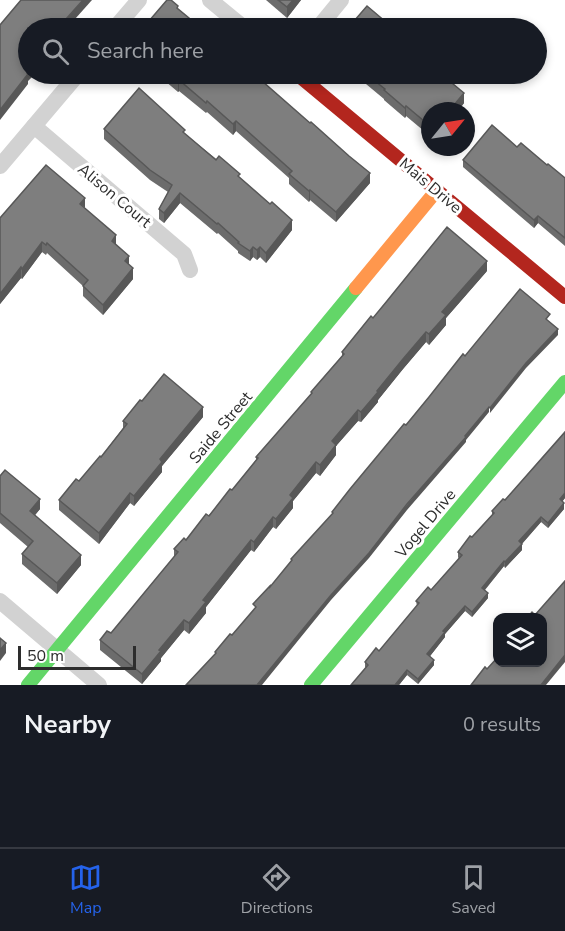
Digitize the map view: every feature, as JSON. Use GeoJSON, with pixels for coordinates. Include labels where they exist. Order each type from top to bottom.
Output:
{"type":"FeatureCollection","features":[{"type":"Feature","properties":{"kind":"street"},"geometry":{"type":"LineString","coordinates":[[124,18],[139,0]]}},
{"type":"Feature","properties":{"kind":"street"},"geometry":{"type":"LineString","coordinates":[[210,0],[232,18]]}},
{"type":"Feature","properties":{"kind":"street"},"geometry":{"type":"LineString","coordinates":[[326,18],[341,0]]}},
{"type":"Feature","properties":{"kind":"street"},"geometry":{"type":"LineString","coordinates":[[0,166],[70,84]]}},
{"type":"Feature","properties":{"kind":"street","name":"Mais Drive"},"geometry":{"type":"LineString","coordinates":[[309,84],[565,297]]}},
{"type":"Feature","properties":{"kind":"street","name":"Alison Court"},"geometry":{"type":"LineString","coordinates":[[34,126],[184,254],[190,270]]}},
{"type":"Feature","properties":{"kind":"street","name":"Saide Street"},"geometry":{"type":"LineString","coordinates":[[28,685],[437,190]]}},
{"type":"Feature","properties":{"kind":"street","name":"Vogel Drive"},"geometry":{"type":"LineString","coordinates":[[311,685],[565,382]]}},
{"type":"Feature","properties":{"kind":"street"},"geometry":{"type":"LineString","coordinates":[[0,601],[99,685]]}},
{"type":"Feature","properties":{"kind":"building"},"geometry":{"type":"Polygon","coordinates":[[[21,0],[83,0],[67,18],[18,18],[18,84],[20,84],[0,110],[0,25],[21,0]]]}},
{"type":"Feature","properties":{"kind":"building"},"geometry":{"type":"Polygon","coordinates":[[[167,0],[171,0],[189,18],[152,18],[167,0]]]}},
{"type":"Feature","properties":{"kind":"building"},"geometry":{"type":"Polygon","coordinates":[[[278,0],[293,0],[287,7],[278,0]]]}},
{"type":"Feature","properties":{"kind":"building"},"geometry":{"type":"Polygon","coordinates":[[[367,6],[381,18],[357,18],[367,6]]]}},
{"type":"Feature","properties":{"kind":"building"},"geometry":{"type":"Polygon","coordinates":[[[184,84],[265,84],[370,173],[336,212],[289,174],[292,171],[236,121],[233,124],[207,101],[206,103],[184,84]]]}},
{"type":"Feature","properties":{"kind":"building"},"geometry":{"type":"Polygon","coordinates":[[[379,84],[453,84],[464,93],[456,102],[421,102],[421,118],[379,84]]]}},
{"type":"Feature","properties":{"kind":"building"},"geometry":{"type":"Polygon","coordinates":[[[139,88],[185,130],[183,132],[216,160],[219,156],[240,174],[238,176],[292,220],[266,253],[260,247],[257,250],[253,247],[250,251],[238,243],[218,223],[180,193],[164,213],[159,209],[172,185],[150,170],[104,129],[139,88]]]}},
{"type":"Feature","properties":{"kind":"building"},"geometry":{"type":"Polygon","coordinates":[[[492,125],[517,147],[521,143],[565,178],[565,238],[538,216],[534,220],[463,160],[466,156],[475,156],[475,146],[492,125]]]}},
{"type":"Feature","properties":{"kind":"building"},"geometry":{"type":"Polygon","coordinates":[[[46,165],[85,198],[80,204],[116,235],[112,241],[129,256],[125,261],[133,268],[103,305],[83,286],[88,280],[47,243],[46,245],[42,242],[0,294],[0,218],[46,165]]]}},
{"type":"Feature","properties":{"kind":"building"},"geometry":{"type":"Polygon","coordinates":[[[447,227],[487,261],[442,312],[446,315],[429,334],[426,332],[361,412],[358,410],[332,441],[336,445],[320,465],[316,462],[290,495],[293,498],[276,519],[273,517],[254,542],[251,540],[203,600],[206,602],[189,623],[184,620],[142,674],[100,640],[107,631],[111,633],[178,552],[174,549],[184,538],[186,540],[206,514],[209,516],[230,489],[232,490],[258,458],[256,457],[344,354],[342,352],[371,316],[373,318],[447,227]]]}},
{"type":"Feature","properties":{"kind":"building"},"geometry":{"type":"Polygon","coordinates":[[[520,289],[550,314],[546,319],[558,329],[526,363],[257,685],[186,685],[256,607],[253,604],[333,513],[404,424],[406,425],[463,354],[465,356],[520,289]]]}},
{"type":"Feature","properties":{"kind":"building"},"geometry":{"type":"Polygon","coordinates":[[[164,374],[203,407],[160,459],[162,462],[134,496],[130,493],[99,533],[59,500],[76,479],[79,481],[101,457],[127,424],[123,421],[164,374]]]}},
{"type":"Feature","properties":{"kind":"building"},"geometry":{"type":"Polygon","coordinates":[[[565,432],[565,493],[560,499],[564,503],[548,523],[541,517],[519,541],[522,544],[504,561],[482,588],[488,593],[472,612],[465,606],[443,631],[445,632],[427,654],[434,660],[418,679],[407,670],[395,685],[351,685],[368,665],[365,662],[376,648],[379,651],[419,603],[416,601],[428,587],[431,590],[462,555],[458,552],[470,536],[472,537],[494,513],[492,511],[503,499],[505,500],[565,432]]]}},
{"type":"Feature","properties":{"kind":"building"},"geometry":{"type":"Polygon","coordinates":[[[5,470],[40,499],[30,511],[81,555],[57,583],[22,554],[33,541],[0,513],[0,476],[5,470]]]}},
{"type":"Feature","properties":{"kind":"building"},"geometry":{"type":"Polygon","coordinates":[[[565,581],[565,655],[541,685],[471,685],[485,667],[487,669],[493,662],[493,667],[547,667],[547,613],[537,613],[565,581]]]}},
{"type":"Feature","properties":{"kind":"building"},"geometry":{"type":"Polygon","coordinates":[[[0,638],[6,643],[0,650],[0,638]]]}},
{"type":"Feature","properties":{"kind":"traffic: fast"},"geometry":{"type":"LineString","coordinates":[[28,685],[356,288]]}},
{"type":"Feature","properties":{"kind":"traffic: fast"},"geometry":{"type":"LineString","coordinates":[[311,685],[565,382]]}},
{"type":"Feature","properties":{"kind":"traffic: slow"},"geometry":{"type":"LineString","coordinates":[[356,288],[437,190]]}},
{"type":"Feature","properties":{"kind":"traffic: jam"},"geometry":{"type":"LineString","coordinates":[[309,84],[565,297]]}}]}
